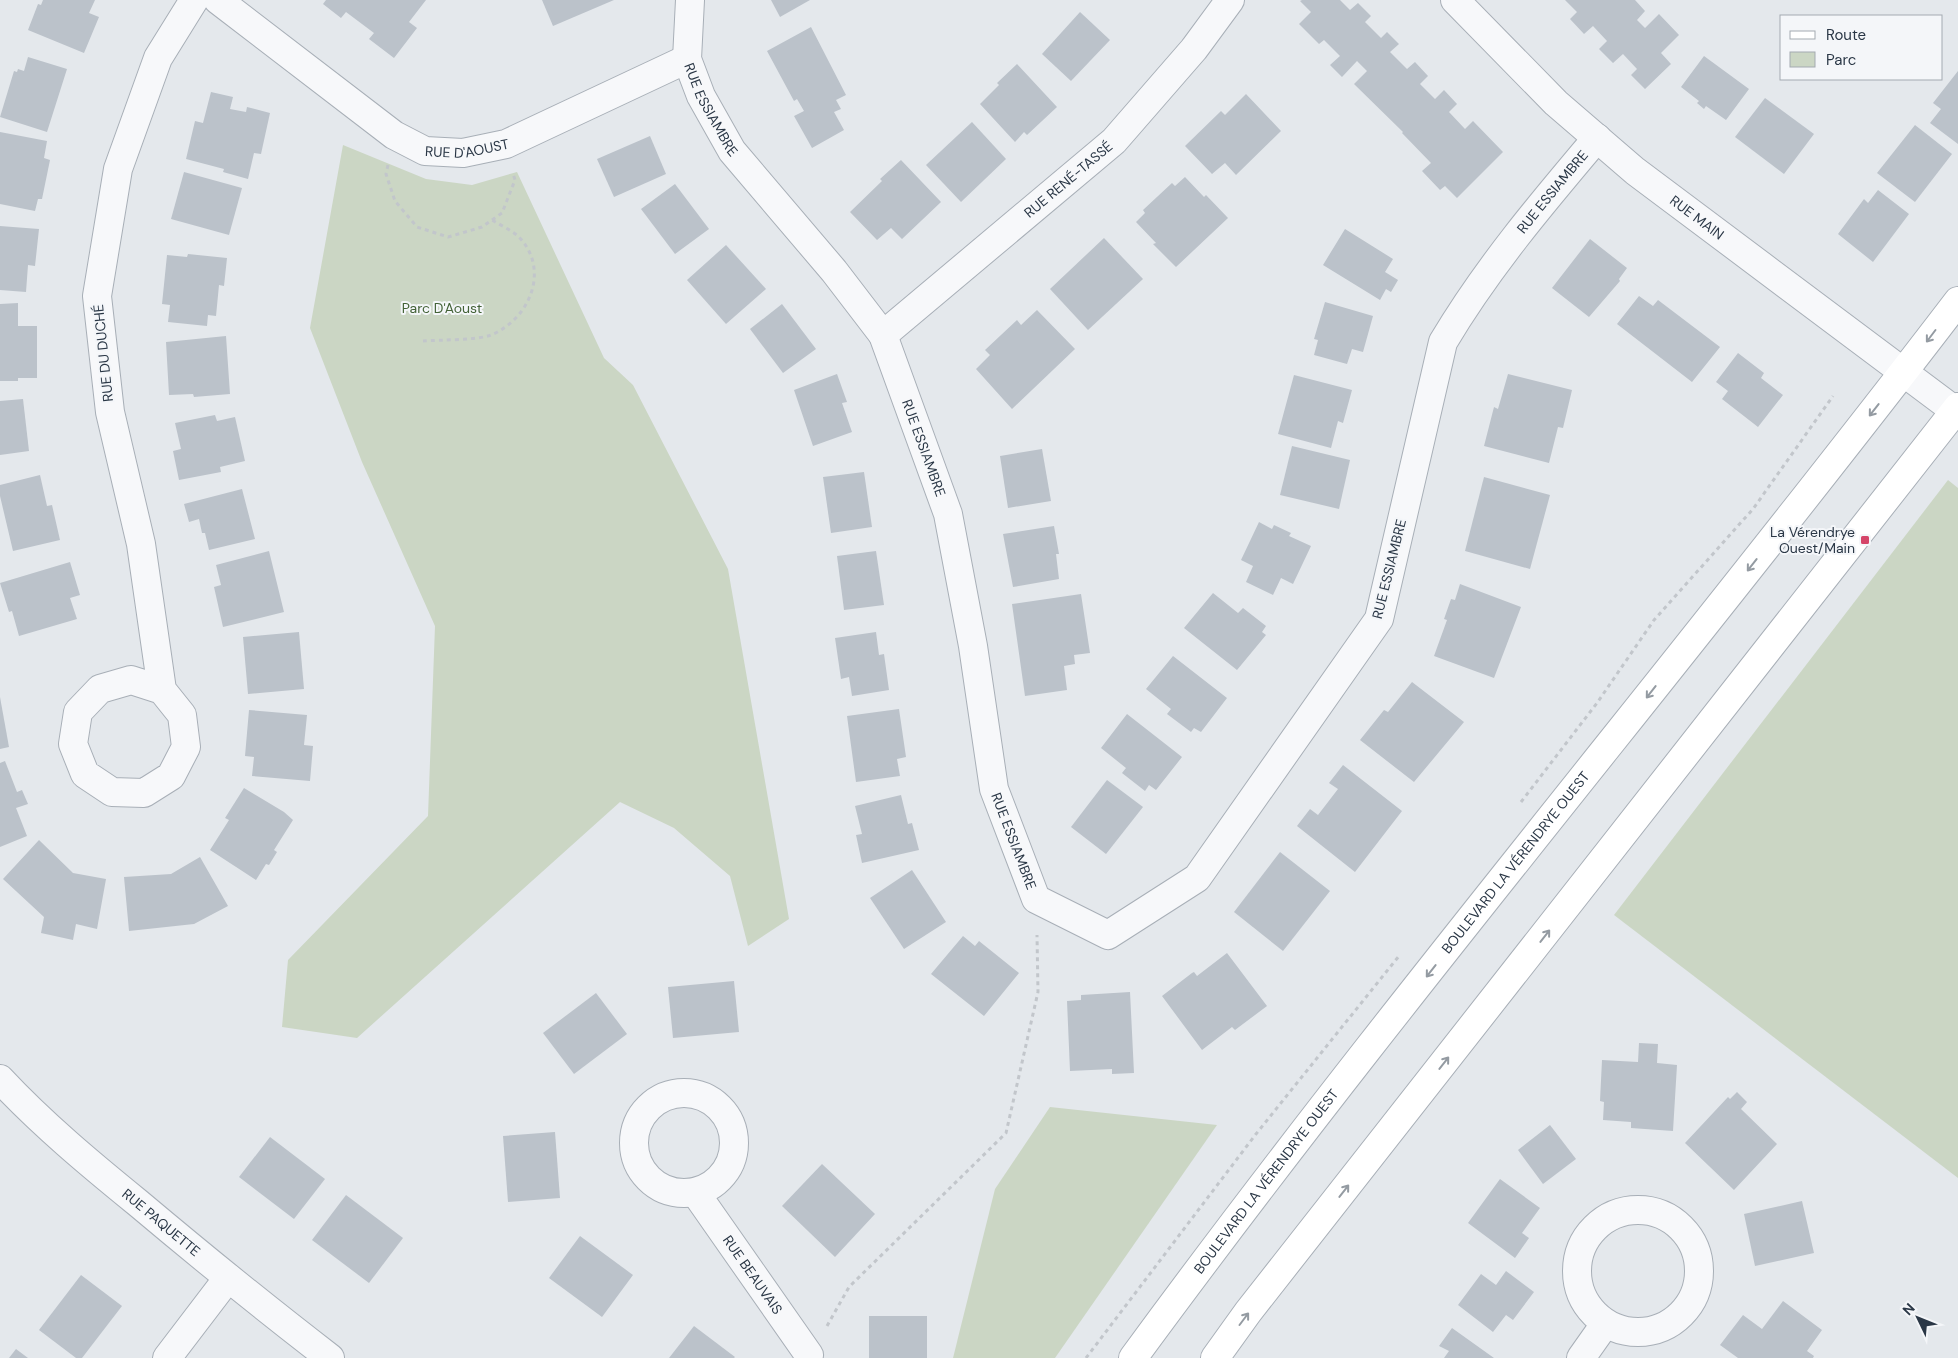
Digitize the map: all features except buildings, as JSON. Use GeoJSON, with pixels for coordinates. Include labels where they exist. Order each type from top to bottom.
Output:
{"type":"FeatureCollection","features":[{"type":"Feature","properties":{"kind":"main road","name":"BOULEVARD LA VÉRENDRYE OUEST"},"geometry":{"type":"LineString","coordinates":[[1133,1358],[1224,1235],[1958,301]]}},
{"type":"Feature","properties":{"kind":"main road"},"geometry":{"type":"LineString","coordinates":[[1214,1358],[1248,1312],[1957,411]]}},
{"type":"Feature","properties":{"kind":"street","name":"RUE DU DUCHÉ"},"geometry":{"type":"LineString","coordinates":[[162,690],[141,544],[110,412],[97,296],[118,169],[158,58],[194,0]]}},
{"type":"Feature","properties":{"kind":"street","name":"RUE D'AOUST"},"geometry":{"type":"LineString","coordinates":[[218,0],[394,135],[425,151],[463,153],[506,144],[687,59]]}},
{"type":"Feature","properties":{"kind":"street","name":"RUE ESSIAMBRE"},"geometry":{"type":"LineString","coordinates":[[690,0],[687,59],[701,96],[732,151],[834,271],[883,335],[948,514],[973,646],[994,789],[1036,899],[1108,935],[1197,878],[1379,619],[1443,342],[1464,306],[1502,253],[1597,138]]}},
{"type":"Feature","properties":{"kind":"street","name":"RUE RENÉ-TASSÉ"},"geometry":{"type":"LineString","coordinates":[[883,335],[1114,141],[1194,49],[1230,0]]}},
{"type":"Feature","properties":{"kind":"street","name":"RUE MAIN"},"geometry":{"type":"LineString","coordinates":[[1455,0],[1556,103],[1636,171],[1957,411]]}},
{"type":"Feature","properties":{"kind":"street"},"geometry":{"type":"LineString","coordinates":[[131,680],[162,690],[182,715],[186,747],[171,776],[144,793],[112,792],[85,774],[73,744],[78,712],[100,689],[131,680]]}},
{"type":"Feature","properties":{"kind":"street","name":"RUE PAQUETTE"},"geometry":{"type":"LineString","coordinates":[[0,1079],[26,1107],[81,1156],[228,1278],[330,1358]]}},
{"type":"Feature","properties":{"kind":"street","name":"RUE BEAUVAIS"},"geometry":{"type":"LineString","coordinates":[[695,1192],[809,1357]]}},
{"type":"Feature","properties":{"kind":"street"},"geometry":{"type":"LineString","coordinates":[[1642,1209],[1662,1214],[1679,1225],[1692,1240],[1699,1260],[1699,1280],[1693,1299],[1681,1316],[1664,1327],[1638,1332],[1624,1331],[1605,1324],[1590,1310],[1580,1292],[1577,1279],[1576,1272],[1579,1252],[1588,1234],[1603,1220],[1622,1212],[1642,1209]]}},
{"type":"Feature","properties":{"kind":"street"},"geometry":{"type":"LineString","coordinates":[[167,1358],[228,1278]]}},
{"type":"Feature","properties":{"kind":"street"},"geometry":{"type":"LineString","coordinates":[[1581,1358],[1605,1324]]}},
{"type":"Feature","properties":{"kind":"path"},"geometry":{"type":"LineString","coordinates":[[394,135],[386,174],[395,201],[417,227],[448,237],[482,228],[502,213],[515,180],[506,144]]}},
{"type":"Feature","properties":{"kind":"path"},"geometry":{"type":"LineString","coordinates":[[423,341],[490,336],[503,329],[522,313],[532,296],[535,276],[531,255],[518,236],[492,220]]}},
{"type":"Feature","properties":{"kind":"path"},"geometry":{"type":"LineString","coordinates":[[1515,809],[1597,703],[1654,620],[1753,509],[1833,396]]}},
{"type":"Feature","properties":{"kind":"path"},"geometry":{"type":"LineString","coordinates":[[809,1357],[849,1287],[1006,1133],[1038,992],[1036,899]]}},
{"type":"Feature","properties":{"kind":"path"},"geometry":{"type":"LineString","coordinates":[[1086,1358],[1256,1134],[1405,948]]}},
{"type":"Feature","properties":{"kind":"green space","name":"Parc D'Aoust"},"geometry":{"type":"Polygon","coordinates":[[[343,145],[426,179],[472,185],[517,172],[604,358],[633,385],[728,569],[789,919],[748,946],[730,876],[674,828],[620,802],[357,1038],[282,1027],[288,960],[428,816],[435,626],[362,462],[310,328],[343,145]]]}},
{"type":"Feature","properties":{"kind":"green space"},"geometry":{"type":"Polygon","coordinates":[[[1948,480],[1958,488],[1958,1178],[1614,915],[1948,480]]]}},
{"type":"Feature","properties":{"kind":"green space"},"geometry":{"type":"Polygon","coordinates":[[[1050,1107],[1217,1125],[1055,1358],[953,1358],[995,1189],[1050,1107]]]}},
{"type":"Feature","properties":{"kind":"place","name":"La Vérendrye Ouest/Main"},"geometry":{"type":"Point","coordinates":[1865,540]}}]}
